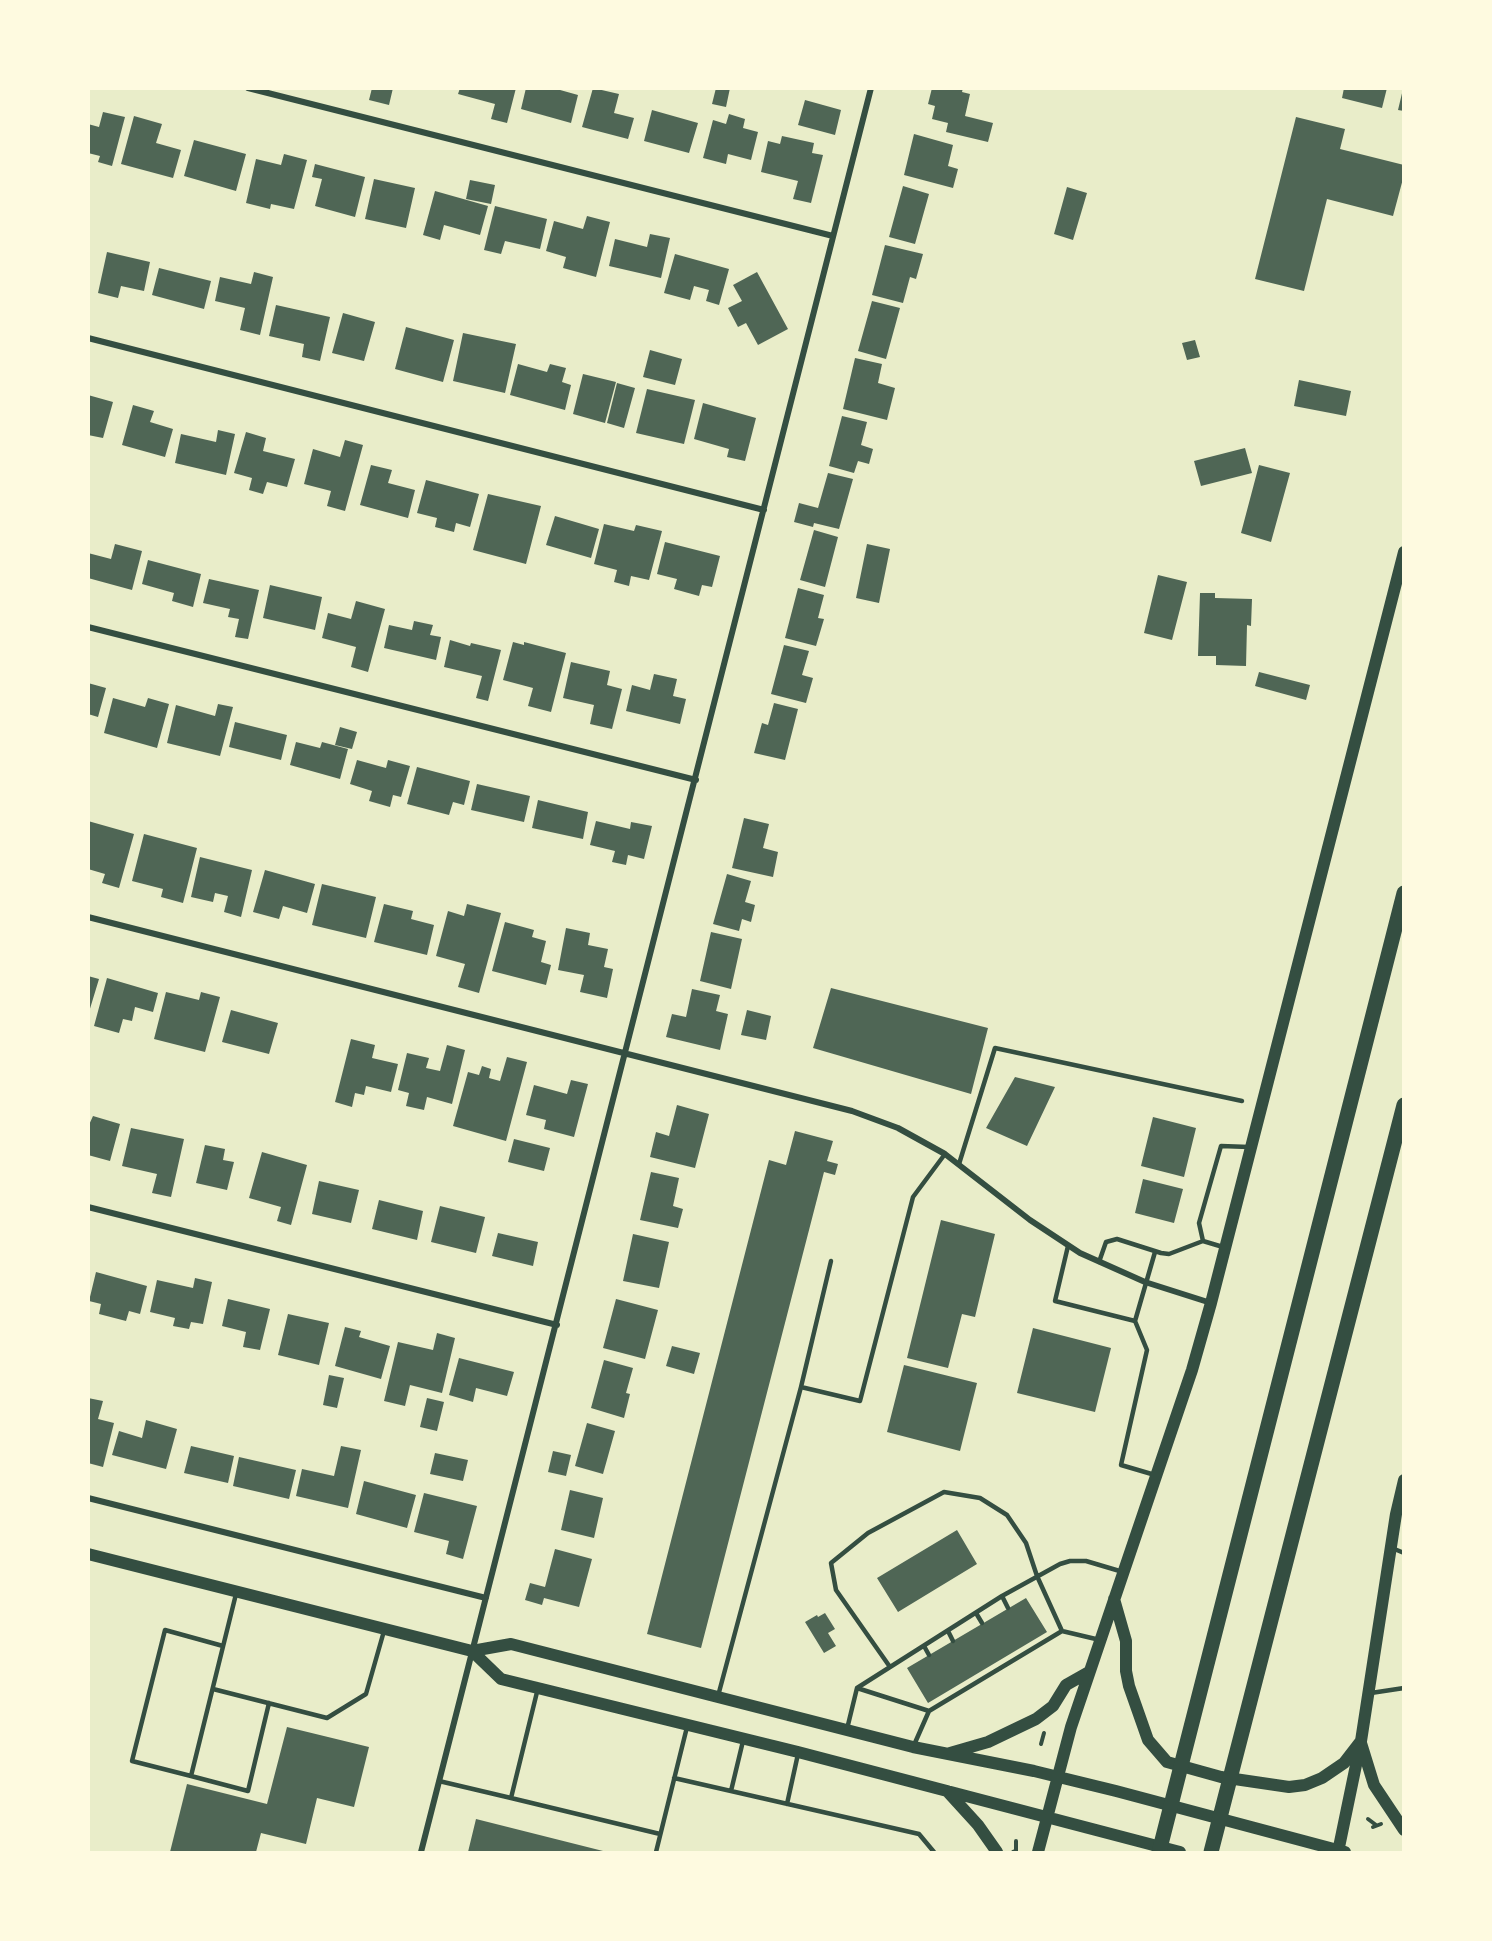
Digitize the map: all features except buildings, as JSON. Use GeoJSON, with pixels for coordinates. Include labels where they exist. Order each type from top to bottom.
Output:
{"type":"FeatureCollection","features":[{"type":"Feature","properties":{"kind":"highway"},"geometry":{"type":"LineString","coordinates":[[1159,1852],[1404,893]]}},
{"type":"Feature","properties":{"kind":"highway"},"geometry":{"type":"LineString","coordinates":[[1212,1852],[1404,1105]]}},
{"type":"Feature","properties":{"kind":"main road"},"geometry":{"type":"LineString","coordinates":[[1038,1852],[1089,1672],[1195,1361],[1404,552]]}},
{"type":"Feature","properties":{"kind":"main road"},"geometry":{"type":"LineString","coordinates":[[88,1554],[472,1651],[511,1644],[913,1747],[1058,1777],[1341,1852],[1368,1694],[1398,1550],[1403,1482]]}},
{"type":"Feature","properties":{"kind":"main road"},"geometry":{"type":"LineString","coordinates":[[1114,1599],[1126,1641],[1126,1671],[1129,1686],[1148,1740],[1167,1762],[1221,1777],[1289,1787],[1314,1781],[1344,1764],[1360,1741]]}},
{"type":"Feature","properties":{"kind":"main road"},"geometry":{"type":"LineString","coordinates":[[472,1651],[501,1679],[798,1752],[1180,1852]]}},
{"type":"Feature","properties":{"kind":"main road"},"geometry":{"type":"LineString","coordinates":[[945,1754],[977,1746],[1036,1719],[1053,1706],[1066,1686],[1089,1672]]}},
{"type":"Feature","properties":{"kind":"main road"},"geometry":{"type":"LineString","coordinates":[[1360,1741],[1374,1785],[1404,1830]]}},
{"type":"Feature","properties":{"kind":"main road"},"geometry":{"type":"LineString","coordinates":[[946,1790],[978,1825],[997,1852]]}},
{"type":"Feature","properties":{"kind":"street"},"geometry":{"type":"LineString","coordinates":[[248,88],[833,236]]}},
{"type":"Feature","properties":{"kind":"street"},"geometry":{"type":"LineString","coordinates":[[422,1852],[871,88]]}},
{"type":"Feature","properties":{"kind":"street"},"geometry":{"type":"LineString","coordinates":[[88,338],[764,510]]}},
{"type":"Feature","properties":{"kind":"street"},"geometry":{"type":"LineString","coordinates":[[88,627],[696,780]]}},
{"type":"Feature","properties":{"kind":"street"},"geometry":{"type":"LineString","coordinates":[[88,917],[852,1111],[898,1128],[945,1154],[1030,1220],[1068,1246],[1145,1282],[1211,1303]]}},
{"type":"Feature","properties":{"kind":"street"},"geometry":{"type":"LineString","coordinates":[[88,1207],[556,1325]]}},
{"type":"Feature","properties":{"kind":"street"},"geometry":{"type":"LineString","coordinates":[[88,1498],[486,1599]]}},
{"type":"Feature","properties":{"kind":"lane"},"geometry":{"type":"LineString","coordinates":[[959,1164],[995,1048],[1242,1101]]}},
{"type":"Feature","properties":{"kind":"lane"},"geometry":{"type":"LineString","coordinates":[[1203,1241],[1199,1223],[1221,1146],[1251,1147]]}},
{"type":"Feature","properties":{"kind":"lane"},"geometry":{"type":"LineString","coordinates":[[801,1387],[860,1401],[913,1197],[945,1154]]}},
{"type":"Feature","properties":{"kind":"lane"},"geometry":{"type":"LineString","coordinates":[[1099,1262],[1106,1242],[1117,1239],[1169,1254],[1203,1241],[1226,1248]]}},
{"type":"Feature","properties":{"kind":"lane"},"geometry":{"type":"LineString","coordinates":[[1068,1246],[1055,1301],[1135,1321]]}},
{"type":"Feature","properties":{"kind":"lane"},"geometry":{"type":"LineString","coordinates":[[1155,1251],[1135,1321],[1147,1350],[1121,1465],[1156,1476]]}},
{"type":"Feature","properties":{"kind":"lane"},"geometry":{"type":"LineString","coordinates":[[718,1696],[801,1387],[831,1261]]}},
{"type":"Feature","properties":{"kind":"lane"},"geometry":{"type":"LineString","coordinates":[[890,1667],[836,1590],[831,1563],[868,1533],[944,1492],[980,1498],[1007,1515],[1026,1543],[1037,1576],[1062,1631]]}},
{"type":"Feature","properties":{"kind":"lane"},"geometry":{"type":"LineString","coordinates":[[847,1730],[857,1688],[1002,1596],[1060,1564],[1078,1560],[1123,1572]]}},
{"type":"Feature","properties":{"kind":"lane"},"geometry":{"type":"LineString","coordinates":[[191,1776],[237,1591]]}},
{"type":"Feature","properties":{"kind":"lane"},"geometry":{"type":"LineString","coordinates":[[1002,1596],[1008,1608]]}},
{"type":"Feature","properties":{"kind":"lane"},"geometry":{"type":"LineString","coordinates":[[976,1612],[982,1623]]}},
{"type":"Feature","properties":{"kind":"lane"},"geometry":{"type":"LineString","coordinates":[[213,1689],[327,1718],[366,1694],[384,1629]]}},
{"type":"Feature","properties":{"kind":"lane"},"geometry":{"type":"LineString","coordinates":[[223,1646],[165,1630],[132,1761],[248,1791],[268,1703]]}},
{"type":"Feature","properties":{"kind":"lane"},"geometry":{"type":"LineString","coordinates":[[948,1630],[953,1641]]}},
{"type":"Feature","properties":{"kind":"lane"},"geometry":{"type":"LineString","coordinates":[[913,1747],[929,1711],[1062,1631],[1100,1640]]}},
{"type":"Feature","properties":{"kind":"lane"},"geometry":{"type":"LineString","coordinates":[[1027,1643],[1031,1650]]}},
{"type":"Feature","properties":{"kind":"lane"},"geometry":{"type":"LineString","coordinates":[[924,1646],[929,1655]]}},
{"type":"Feature","properties":{"kind":"lane"},"geometry":{"type":"LineString","coordinates":[[1000,1659],[1004,1666]]}},
{"type":"Feature","properties":{"kind":"lane"},"geometry":{"type":"LineString","coordinates":[[972,1677],[975,1683]]}},
{"type":"Feature","properties":{"kind":"lane"},"geometry":{"type":"LineString","coordinates":[[510,1798],[538,1688]]}},
{"type":"Feature","properties":{"kind":"lane"},"geometry":{"type":"LineString","coordinates":[[857,1688],[929,1711]]}},
{"type":"Feature","properties":{"kind":"lane"},"geometry":{"type":"LineString","coordinates":[[1368,1694],[1404,1688]]}},
{"type":"Feature","properties":{"kind":"lane"},"geometry":{"type":"LineString","coordinates":[[948,1690],[951,1697]]}},
{"type":"Feature","properties":{"kind":"lane"},"geometry":{"type":"LineString","coordinates":[[656,1852],[687,1725]]}},
{"type":"Feature","properties":{"kind":"lane"},"geometry":{"type":"LineString","coordinates":[[731,1791],[743,1738]]}},
{"type":"Feature","properties":{"kind":"lane"},"geometry":{"type":"LineString","coordinates":[[787,1804],[798,1752]]}},
{"type":"Feature","properties":{"kind":"lane"},"geometry":{"type":"LineString","coordinates":[[674,1778],[919,1834],[934,1852]]}},
{"type":"Feature","properties":{"kind":"lane"},"geometry":{"type":"LineString","coordinates":[[439,1781],[660,1834]]}},
{"type":"Feature","properties":{"kind":"path"},"geometry":{"type":"LineString","coordinates":[[1041,1744],[1044,1733],[1051,1733]]}},
{"type":"Feature","properties":{"kind":"path"},"geometry":{"type":"LineString","coordinates":[[1368,1819],[1375,1826],[1384,1822]]}},
{"type":"Feature","properties":{"kind":"path"},"geometry":{"type":"LineString","coordinates":[[1016,1841],[1016,1851],[1022,1852]]}}]}
